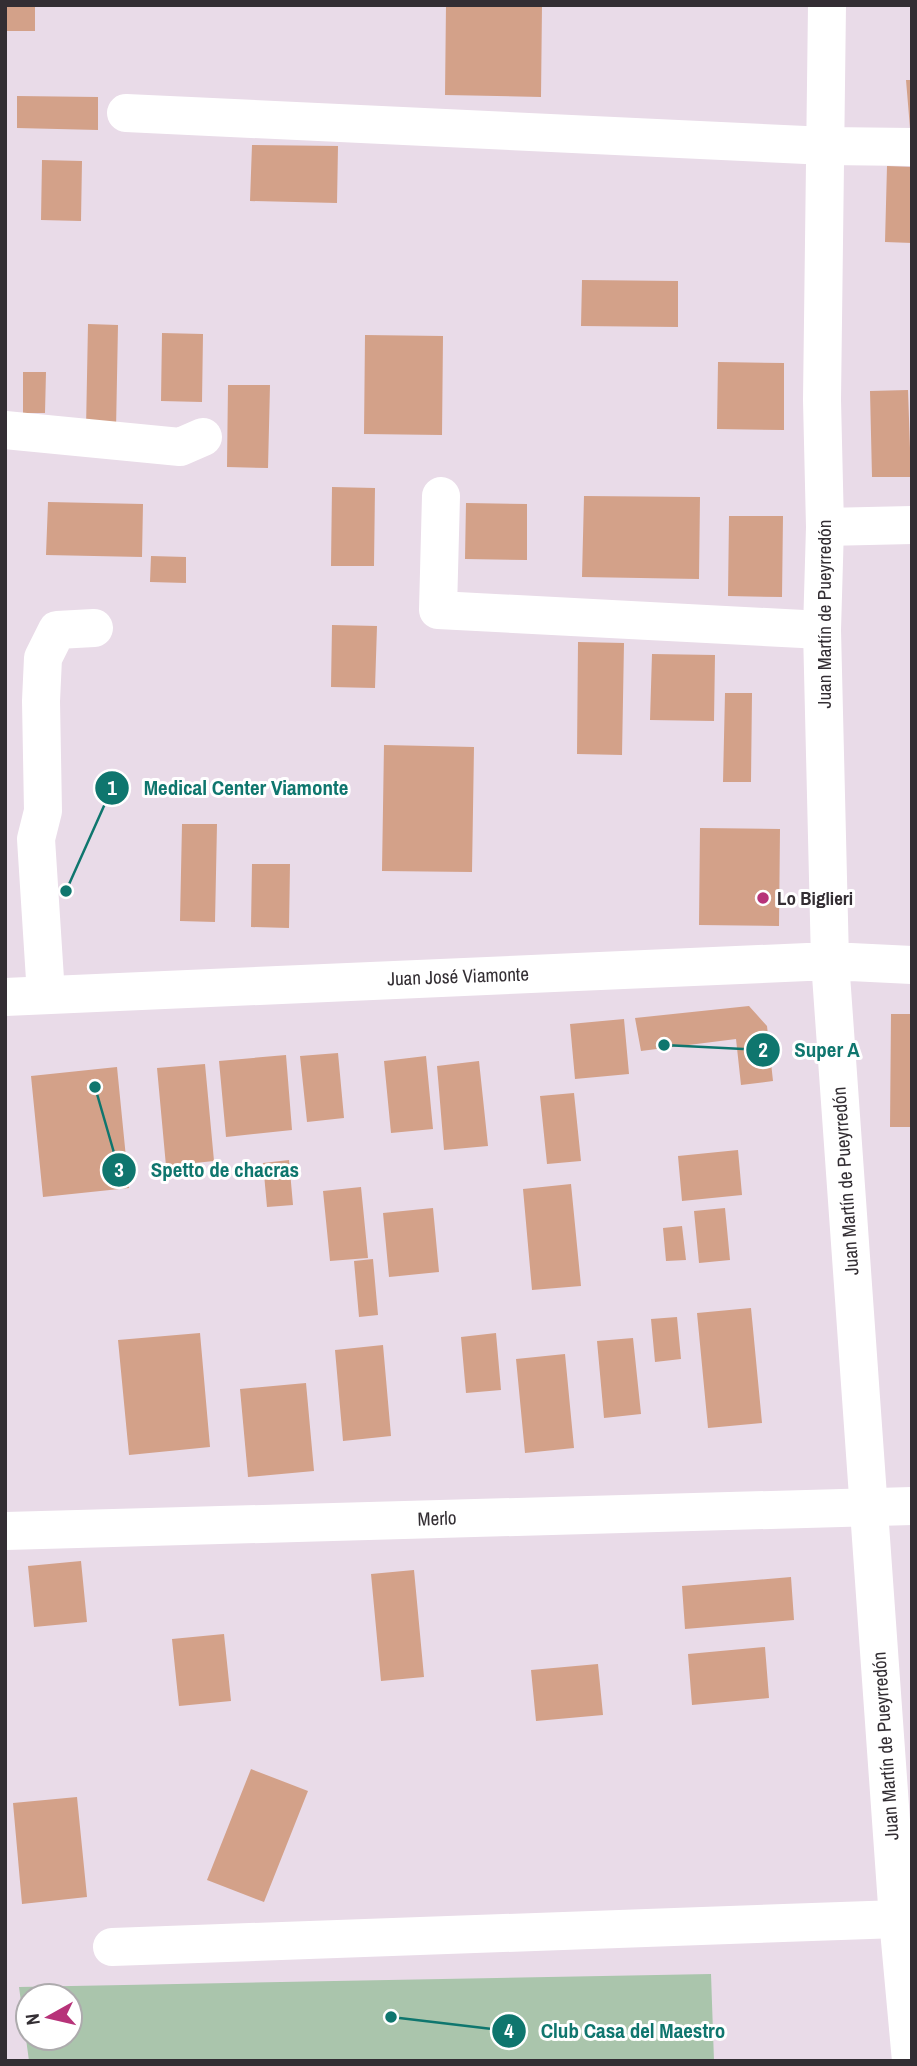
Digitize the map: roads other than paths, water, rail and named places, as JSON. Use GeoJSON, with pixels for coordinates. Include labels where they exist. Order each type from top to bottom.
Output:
{"type":"FeatureCollection","features":[{"type":"Feature","properties":{"kind":"main road","name":"Juan Martín de Pueyrredón"},"geometry":{"type":"LineString","coordinates":[[827,5],[822,400],[825,527],[822,630],[830,961],[867,1506],[911,2061]]}},
{"type":"Feature","properties":{"kind":"main road"},"geometry":{"type":"LineString","coordinates":[[126,113],[827,146],[912,147]]}},
{"type":"Feature","properties":{"kind":"main road"},"geometry":{"type":"LineString","coordinates":[[5,430],[180,447],[203,437]]}},
{"type":"Feature","properties":{"kind":"main road"},"geometry":{"type":"LineString","coordinates":[[441,496],[438,610],[822,630]]}},
{"type":"Feature","properties":{"kind":"main road"},"geometry":{"type":"LineString","coordinates":[[825,527],[912,525]]}},
{"type":"Feature","properties":{"kind":"main road"},"geometry":{"type":"LineString","coordinates":[[46,995],[36,839],[43,811],[43,658],[57,631],[94,628]]}},
{"type":"Feature","properties":{"kind":"main road","name":"Juan José Viamonte"},"geometry":{"type":"LineString","coordinates":[[5,997],[830,961],[912,965]]}},
{"type":"Feature","properties":{"kind":"main road","name":"Merlo"},"geometry":{"type":"LineString","coordinates":[[6,1531],[912,1506]]}},
{"type":"Feature","properties":{"kind":"main road"},"geometry":{"type":"LineString","coordinates":[[112,1947],[898,1919]]}},
{"type":"Feature","properties":{"kind":"place","name":"Medical Center Viamonte"},"geometry":{"type":"Point","coordinates":[66,891]}},
{"type":"Feature","properties":{"kind":"place","name":"Lo Biglieri"},"geometry":{"type":"Point","coordinates":[763,898]}},
{"type":"Feature","properties":{"kind":"place","name":"Super A"},"geometry":{"type":"Point","coordinates":[664,1045]}},
{"type":"Feature","properties":{"kind":"place","name":"Spetto de chacras"},"geometry":{"type":"Point","coordinates":[95,1087]}},
{"type":"Feature","properties":{"kind":"place","name":"Club Casa del Maestro"},"geometry":{"type":"Point","coordinates":[391,2017]}}]}
